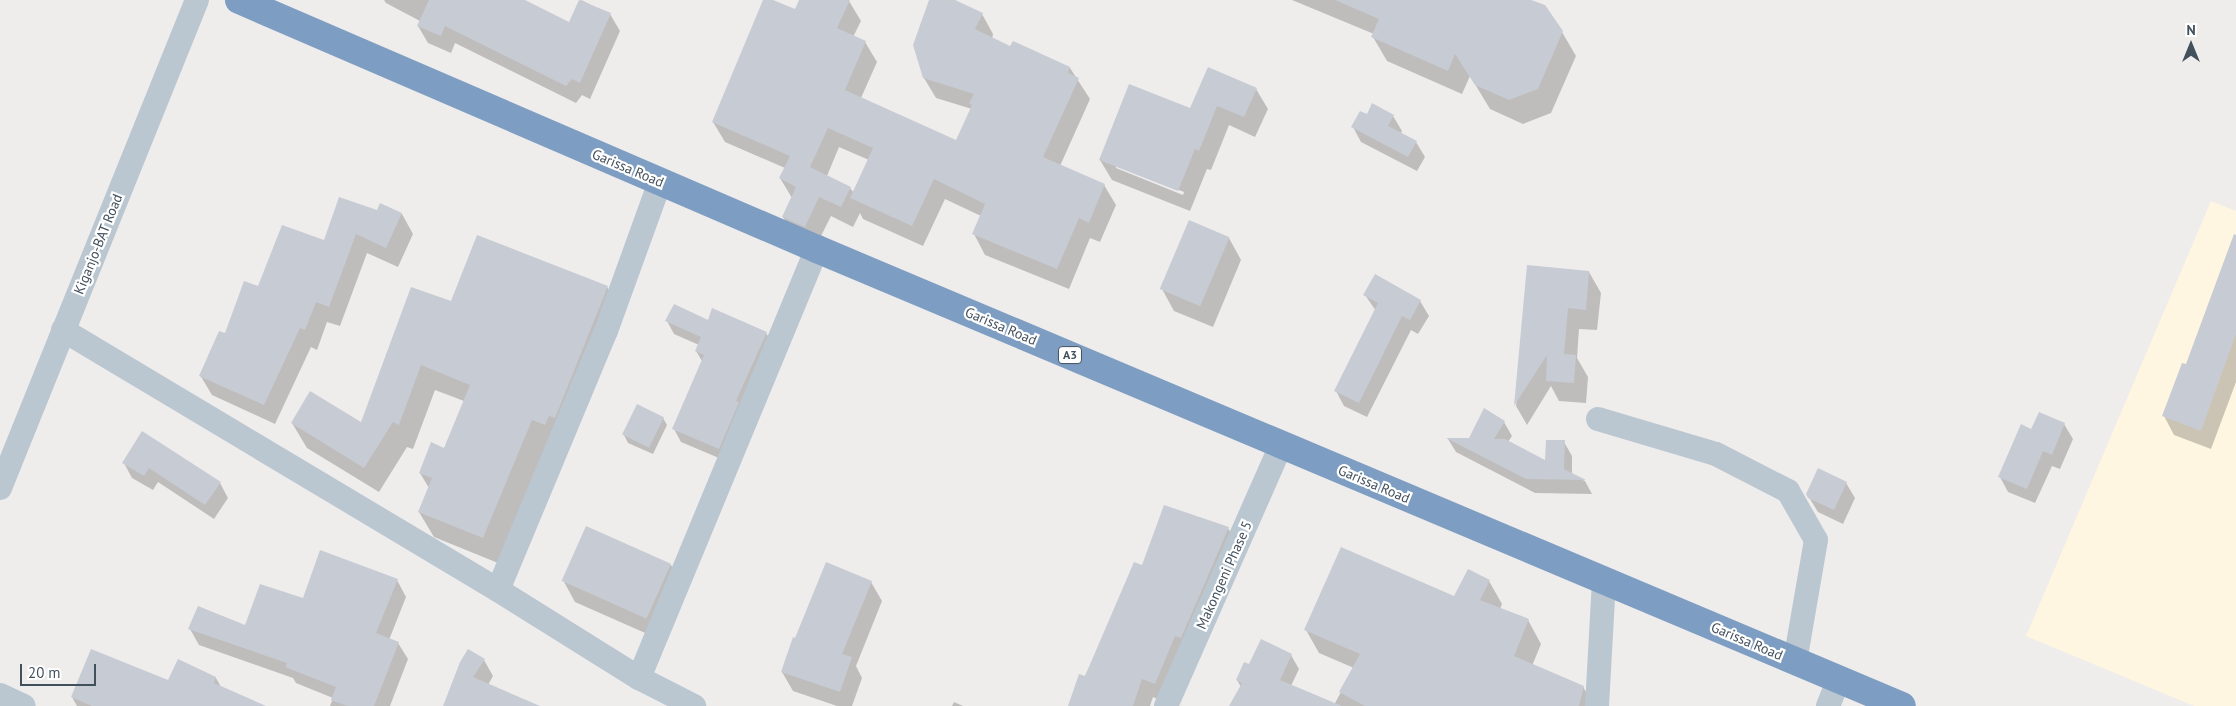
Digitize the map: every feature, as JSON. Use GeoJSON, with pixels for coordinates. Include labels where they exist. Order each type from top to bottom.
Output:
{"type":"FeatureCollection","features":[{"type":"Feature","properties":{"kind":"highway","name":"Garissa Road"},"geometry":{"type":"LineString","coordinates":[[239,0],[817,249],[1902,706]]}},
{"type":"Feature","properties":{"kind":"street","name":"Kiganjo-BAT Road"},"geometry":{"type":"LineString","coordinates":[[0,488],[62,330],[197,0]]}},
{"type":"Feature","properties":{"kind":"street"},"geometry":{"type":"LineString","coordinates":[[498,590],[606,331],[660,182]]}},
{"type":"Feature","properties":{"kind":"street"},"geometry":{"type":"LineString","coordinates":[[639,678],[817,249]]}},
{"type":"Feature","properties":{"kind":"street"},"geometry":{"type":"LineString","coordinates":[[62,330],[498,590],[639,678],[694,706]]}},
{"type":"Feature","properties":{"kind":"street"},"geometry":{"type":"LineString","coordinates":[[1598,419],[1716,454],[1788,491],[1816,540],[1795,662]]}},
{"type":"Feature","properties":{"kind":"street","name":"Makongeni Phase 5"},"geometry":{"type":"LineString","coordinates":[[1166,706],[1281,445]]}},
{"type":"Feature","properties":{"kind":"street"},"geometry":{"type":"LineString","coordinates":[[1596,706],[1604,580]]}},
{"type":"Feature","properties":{"kind":"street"},"geometry":{"type":"LineString","coordinates":[[1828,706],[1838,680]]}},
{"type":"Feature","properties":{"kind":"street"},"geometry":{"type":"LineString","coordinates":[[0,695],[24,706]]}},
{"type":"Feature","properties":{"kind":"shaded area"},"geometry":{"type":"Polygon","coordinates":[[[2211,201],[2236,211],[2236,706],[2194,706],[2026,636],[2211,201]]]}},
{"type":"Feature","properties":{"kind":"building"},"geometry":{"type":"Polygon","coordinates":[[[429,0],[525,0],[569,22],[579,0],[611,13],[580,83],[572,79],[566,86],[445,26],[441,36],[417,26],[429,0]]]}},
{"type":"Feature","properties":{"kind":"building"},"geometry":{"type":"Polygon","coordinates":[[[763,0],[773,0],[795,9],[799,0],[850,0],[837,28],[866,41],[845,90],[956,140],[972,105],[969,103],[974,94],[923,78],[913,45],[929,0],[955,0],[983,13],[975,29],[1010,46],[1013,41],[1070,67],[1068,73],[1079,78],[1043,157],[1105,184],[1089,223],[1079,218],[1057,269],[972,234],[985,204],[934,179],[912,226],[850,198],[873,148],[828,128],[810,167],[851,187],[841,207],[819,197],[805,227],[782,217],[796,187],[779,178],[790,156],[712,122],[763,0]]]}},
{"type":"Feature","properties":{"kind":"building"},"geometry":{"type":"Polygon","coordinates":[[[1335,0],[1531,0],[1545,5],[1563,31],[1538,89],[1509,100],[1475,85],[1455,54],[1448,71],[1371,37],[1379,19],[1335,0]]]}},
{"type":"Feature","properties":{"kind":"building"},"geometry":{"type":"Polygon","coordinates":[[[1208,67],[1257,88],[1244,117],[1217,106],[1199,151],[1195,149],[1178,191],[1099,160],[1129,84],[1190,108],[1208,67]]]}},
{"type":"Feature","properties":{"kind":"building"},"geometry":{"type":"Polygon","coordinates":[[[1372,103],[1394,115],[1388,126],[1417,141],[1408,157],[1351,127],[1360,111],[1367,114],[1372,103]]]}},
{"type":"Feature","properties":{"kind":"building"},"geometry":{"type":"Polygon","coordinates":[[[339,197],[377,210],[380,203],[402,213],[386,248],[356,234],[329,307],[316,302],[305,330],[300,328],[264,405],[199,376],[219,331],[225,333],[244,281],[258,286],[282,225],[324,240],[339,197]]]}},
{"type":"Feature","properties":{"kind":"building"},"geometry":{"type":"Polygon","coordinates":[[[1189,220],[1230,237],[1200,306],[1160,289],[1189,220]]]}},
{"type":"Feature","properties":{"kind":"building"},"geometry":{"type":"Polygon","coordinates":[[[2234,234],[2236,235],[2236,334],[2201,431],[2162,416],[2182,363],[2186,364],[2234,234]]]}},
{"type":"Feature","properties":{"kind":"building"},"geometry":{"type":"Polygon","coordinates":[[[477,235],[608,286],[555,418],[549,416],[545,425],[532,420],[483,538],[418,512],[432,478],[419,473],[431,442],[444,448],[470,385],[421,365],[399,425],[393,422],[364,468],[291,423],[310,391],[361,422],[411,287],[451,301],[477,235]]]}},
{"type":"Feature","properties":{"kind":"building"},"geometry":{"type":"Polygon","coordinates":[[[1527,265],[1589,271],[1586,310],[1568,308],[1564,354],[1576,355],[1574,383],[1546,381],[1547,355],[1514,406],[1527,265]]]}},
{"type":"Feature","properties":{"kind":"building"},"geometry":{"type":"Polygon","coordinates":[[[1375,274],[1421,300],[1410,320],[1402,316],[1359,403],[1334,391],[1378,303],[1363,295],[1375,274]]]}},
{"type":"Feature","properties":{"kind":"building"},"geometry":{"type":"Polygon","coordinates":[[[674,304],[708,320],[712,308],[767,332],[736,401],[739,402],[719,449],[672,429],[704,355],[695,351],[701,337],[665,321],[674,304]]]}},
{"type":"Feature","properties":{"kind":"building"},"geometry":{"type":"Polygon","coordinates":[[[637,404],[664,417],[649,448],[622,435],[637,404]]]}},
{"type":"Feature","properties":{"kind":"building"},"geometry":{"type":"Polygon","coordinates":[[[1484,408],[1505,421],[1494,439],[1505,439],[1545,460],[1546,440],[1565,440],[1564,469],[1586,480],[1526,479],[1446,438],[1469,438],[1484,408]]]}},
{"type":"Feature","properties":{"kind":"building"},"geometry":{"type":"Polygon","coordinates":[[[2039,412],[2065,423],[2052,455],[2043,451],[2027,489],[1998,477],[2021,424],[2031,429],[2039,412]]]}},
{"type":"Feature","properties":{"kind":"building"},"geometry":{"type":"Polygon","coordinates":[[[142,431],[221,482],[205,505],[149,468],[144,476],[122,463],[142,431]]]}},
{"type":"Feature","properties":{"kind":"building"},"geometry":{"type":"Polygon","coordinates":[[[1818,468],[1847,482],[1834,510],[1808,498],[1806,494],[1818,468]]]}},
{"type":"Feature","properties":{"kind":"building"},"geometry":{"type":"Polygon","coordinates":[[[1164,505],[1229,527],[1181,638],[1175,636],[1155,684],[1142,679],[1133,706],[1068,706],[1079,674],[1085,676],[1134,562],[1142,565],[1164,505]]]}},
{"type":"Feature","properties":{"kind":"building"},"geometry":{"type":"Polygon","coordinates":[[[586,526],[671,564],[647,619],[562,581],[586,526]]]}},
{"type":"Feature","properties":{"kind":"building"},"geometry":{"type":"Polygon","coordinates":[[[1341,547],[1454,596],[1468,569],[1490,580],[1480,600],[1529,619],[1514,656],[1584,686],[1579,706],[1365,706],[1339,692],[1360,654],[1304,630],[1341,547]]]}},
{"type":"Feature","properties":{"kind":"building"},"geometry":{"type":"Polygon","coordinates":[[[320,550],[398,579],[376,633],[399,642],[374,706],[347,706],[331,700],[336,687],[285,667],[287,663],[188,629],[198,606],[245,625],[260,584],[303,598],[320,550]]]}},
{"type":"Feature","properties":{"kind":"building"},"geometry":{"type":"Polygon","coordinates":[[[826,562],[872,581],[842,654],[852,657],[840,692],[781,672],[793,637],[795,638],[826,562]]]}},
{"type":"Feature","properties":{"kind":"building"},"geometry":{"type":"Polygon","coordinates":[[[1261,639],[1292,654],[1280,680],[1342,706],[1229,706],[1242,683],[1236,680],[1244,662],[1249,664],[1261,639]]]}},
{"type":"Feature","properties":{"kind":"building"},"geometry":{"type":"Polygon","coordinates":[[[91,649],[168,680],[178,659],[216,677],[214,683],[266,706],[92,706],[71,697],[91,649]]]}},
{"type":"Feature","properties":{"kind":"building"},"geometry":{"type":"Polygon","coordinates":[[[468,649],[485,659],[473,677],[540,706],[443,706],[460,662],[468,649]]]}}]}
